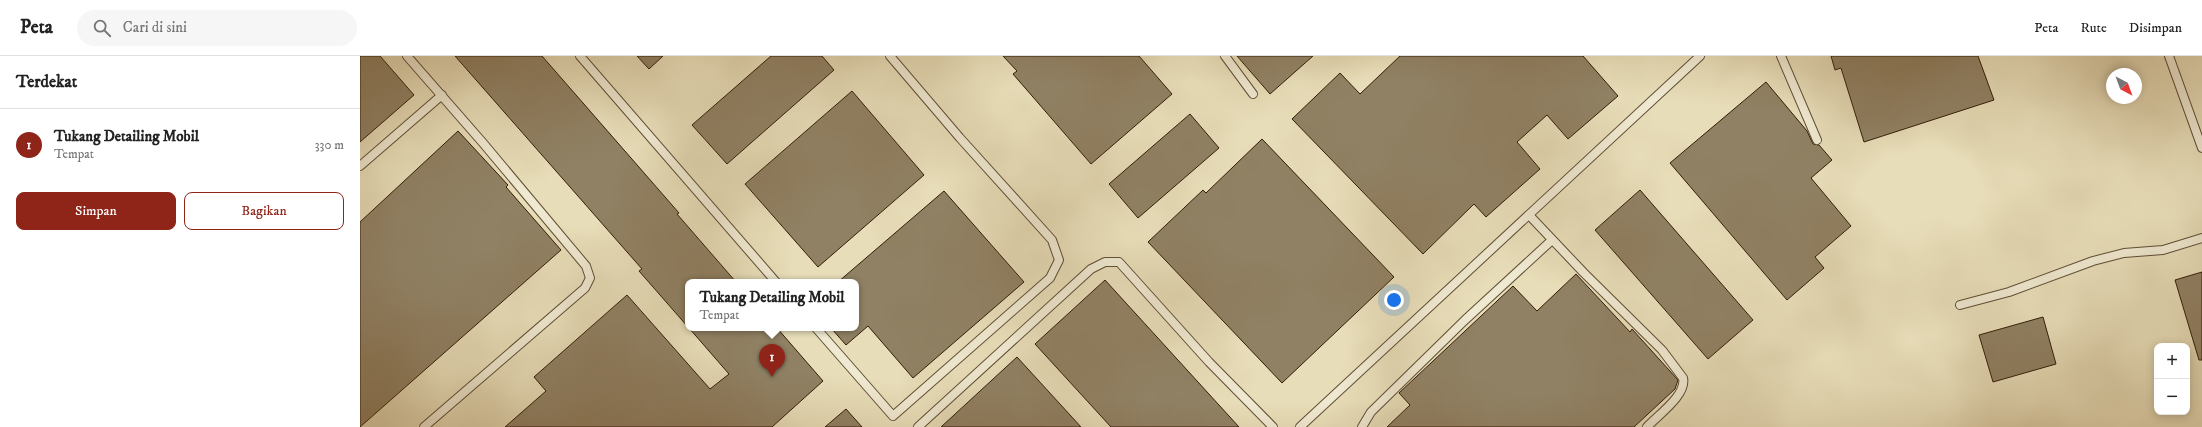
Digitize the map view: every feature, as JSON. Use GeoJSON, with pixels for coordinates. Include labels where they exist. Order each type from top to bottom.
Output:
{"type":"FeatureCollection","features":[{"type":"Feature","properties":{"kind":"lane"},"geometry":{"type":"LineString","coordinates":[[406,56],[442,95],[586,266],[590,278],[585,288],[424,427]]}},
{"type":"Feature","properties":{"kind":"lane"},"geometry":{"type":"LineString","coordinates":[[580,56],[773,279]]}},
{"type":"Feature","properties":{"kind":"lane"},"geometry":{"type":"LineString","coordinates":[[819,331],[893,416],[1050,278],[1059,260],[1052,240],[960,138],[890,56]]}},
{"type":"Feature","properties":{"kind":"lane"},"geometry":{"type":"LineString","coordinates":[[1225,56],[1253,94]]}},
{"type":"Feature","properties":{"kind":"lane"},"geometry":{"type":"LineString","coordinates":[[1300,427],[1700,56]]}},
{"type":"Feature","properties":{"kind":"lane"},"geometry":{"type":"LineString","coordinates":[[1781,56],[1817,140]]}},
{"type":"Feature","properties":{"kind":"lane"},"geometry":{"type":"LineString","coordinates":[[2169,56],[2202,148]]}},
{"type":"Feature","properties":{"kind":"lane"},"geometry":{"type":"LineString","coordinates":[[360,166],[442,95]]}},
{"type":"Feature","properties":{"kind":"lane"},"geometry":{"type":"LineString","coordinates":[[1530,215],[1552,240],[1662,350],[1683,378],[1684,384],[1681,393],[1647,427]]}},
{"type":"Feature","properties":{"kind":"lane"},"geometry":{"type":"LineString","coordinates":[[1960,305],[2009,292],[2093,262],[2124,253],[2163,250],[2202,238]]}},
{"type":"Feature","properties":{"kind":"lane"},"geometry":{"type":"LineString","coordinates":[[1362,427],[1371,412],[1465,320],[1552,240]]}},
{"type":"Feature","properties":{"kind":"lane"},"geometry":{"type":"LineString","coordinates":[[918,427],[1091,270],[1104,262],[1119,262],[1209,362],[1273,427]]}},
{"type":"Feature","properties":{"kind":"building"},"geometry":{"type":"Polygon","coordinates":[[[360,56],[380,56],[414,95],[360,142],[360,56]]]}},
{"type":"Feature","properties":{"kind":"building"},"geometry":{"type":"Polygon","coordinates":[[[455,56],[542,56],[679,213],[677,214],[733,279],[685,279],[685,324],[639,271],[642,269],[455,56]]]}},
{"type":"Feature","properties":{"kind":"building"},"geometry":{"type":"Polygon","coordinates":[[[637,56],[663,56],[649,69],[637,56]]]}},
{"type":"Feature","properties":{"kind":"building"},"geometry":{"type":"Polygon","coordinates":[[[771,56],[822,56],[834,70],[727,164],[692,125],[771,56]]]}},
{"type":"Feature","properties":{"kind":"building"},"geometry":{"type":"Polygon","coordinates":[[[1003,56],[1139,56],[1172,94],[1091,164],[1013,74],[1017,71],[1003,56]]]}},
{"type":"Feature","properties":{"kind":"building"},"geometry":{"type":"Polygon","coordinates":[[[1237,56],[1313,56],[1270,94],[1237,56]]]}},
{"type":"Feature","properties":{"kind":"building"},"geometry":{"type":"Polygon","coordinates":[[[1400,56],[1583,56],[1618,96],[1568,139],[1547,115],[1517,142],[1540,169],[1486,217],[1474,204],[1423,254],[1292,119],[1340,73],[1360,94],[1400,56]]]}},
{"type":"Feature","properties":{"kind":"building"},"geometry":{"type":"Polygon","coordinates":[[[1831,56],[1978,56],[1994,100],[1864,142],[1841,68],[1835,70],[1831,56]]]}},
{"type":"Feature","properties":{"kind":"building"},"geometry":{"type":"Polygon","coordinates":[[[1766,82],[1807,131],[1813,144],[1819,145],[1832,160],[1811,178],[1851,226],[1815,257],[1824,268],[1787,300],[1670,163],[1766,82]]]}},
{"type":"Feature","properties":{"kind":"building"},"geometry":{"type":"Polygon","coordinates":[[[852,91],[924,175],[818,267],[745,184],[852,91]]]}},
{"type":"Feature","properties":{"kind":"building"},"geometry":{"type":"Polygon","coordinates":[[[1190,114],[1219,148],[1138,218],[1109,184],[1190,114]]]}},
{"type":"Feature","properties":{"kind":"building"},"geometry":{"type":"Polygon","coordinates":[[[458,131],[508,185],[506,187],[561,250],[360,427],[360,222],[458,131]]]}},
{"type":"Feature","properties":{"kind":"building"},"geometry":{"type":"Polygon","coordinates":[[[1262,139],[1394,277],[1282,383],[1148,242],[1203,190],[1206,193],[1262,139]]]}},
{"type":"Feature","properties":{"kind":"building"},"geometry":{"type":"Polygon","coordinates":[[[1640,190],[1753,320],[1708,359],[1595,230],[1640,190]]]}},
{"type":"Feature","properties":{"kind":"building"},"geometry":{"type":"Polygon","coordinates":[[[944,191],[1024,282],[913,378],[868,326],[846,345],[834,331],[859,331],[859,279],[841,279],[944,191]]]}},
{"type":"Feature","properties":{"kind":"building"},"geometry":{"type":"Polygon","coordinates":[[[2202,272],[2202,360],[2199,360],[2175,280],[2202,272]]]}},
{"type":"Feature","properties":{"kind":"building"},"geometry":{"type":"Polygon","coordinates":[[[1576,274],[1630,332],[1632,329],[1678,380],[1675,389],[1634,427],[1387,427],[1410,405],[1399,393],[1513,286],[1537,311],[1576,274]]]}},
{"type":"Feature","properties":{"kind":"building"},"geometry":{"type":"Polygon","coordinates":[[[1105,280],[1239,427],[1111,427],[1035,344],[1105,280]]]}},
{"type":"Feature","properties":{"kind":"building"},"geometry":{"type":"Polygon","coordinates":[[[627,295],[710,389],[729,374],[692,331],[780,331],[823,381],[772,427],[505,427],[546,391],[534,377],[627,295]]]}},
{"type":"Feature","properties":{"kind":"building"},"geometry":{"type":"Polygon","coordinates":[[[2043,317],[2056,364],[1993,382],[1979,335],[2043,317]]]}},
{"type":"Feature","properties":{"kind":"building"},"geometry":{"type":"Polygon","coordinates":[[[1017,357],[1081,427],[941,427],[1017,357]]]}},
{"type":"Feature","properties":{"kind":"building"},"geometry":{"type":"Polygon","coordinates":[[[846,409],[862,427],[825,427],[846,409]]]}},
{"type":"Feature","properties":{"kind":"place","name":"Tukang Detailing Mobil"},"geometry":{"type":"Point","coordinates":[772,377]}}]}
